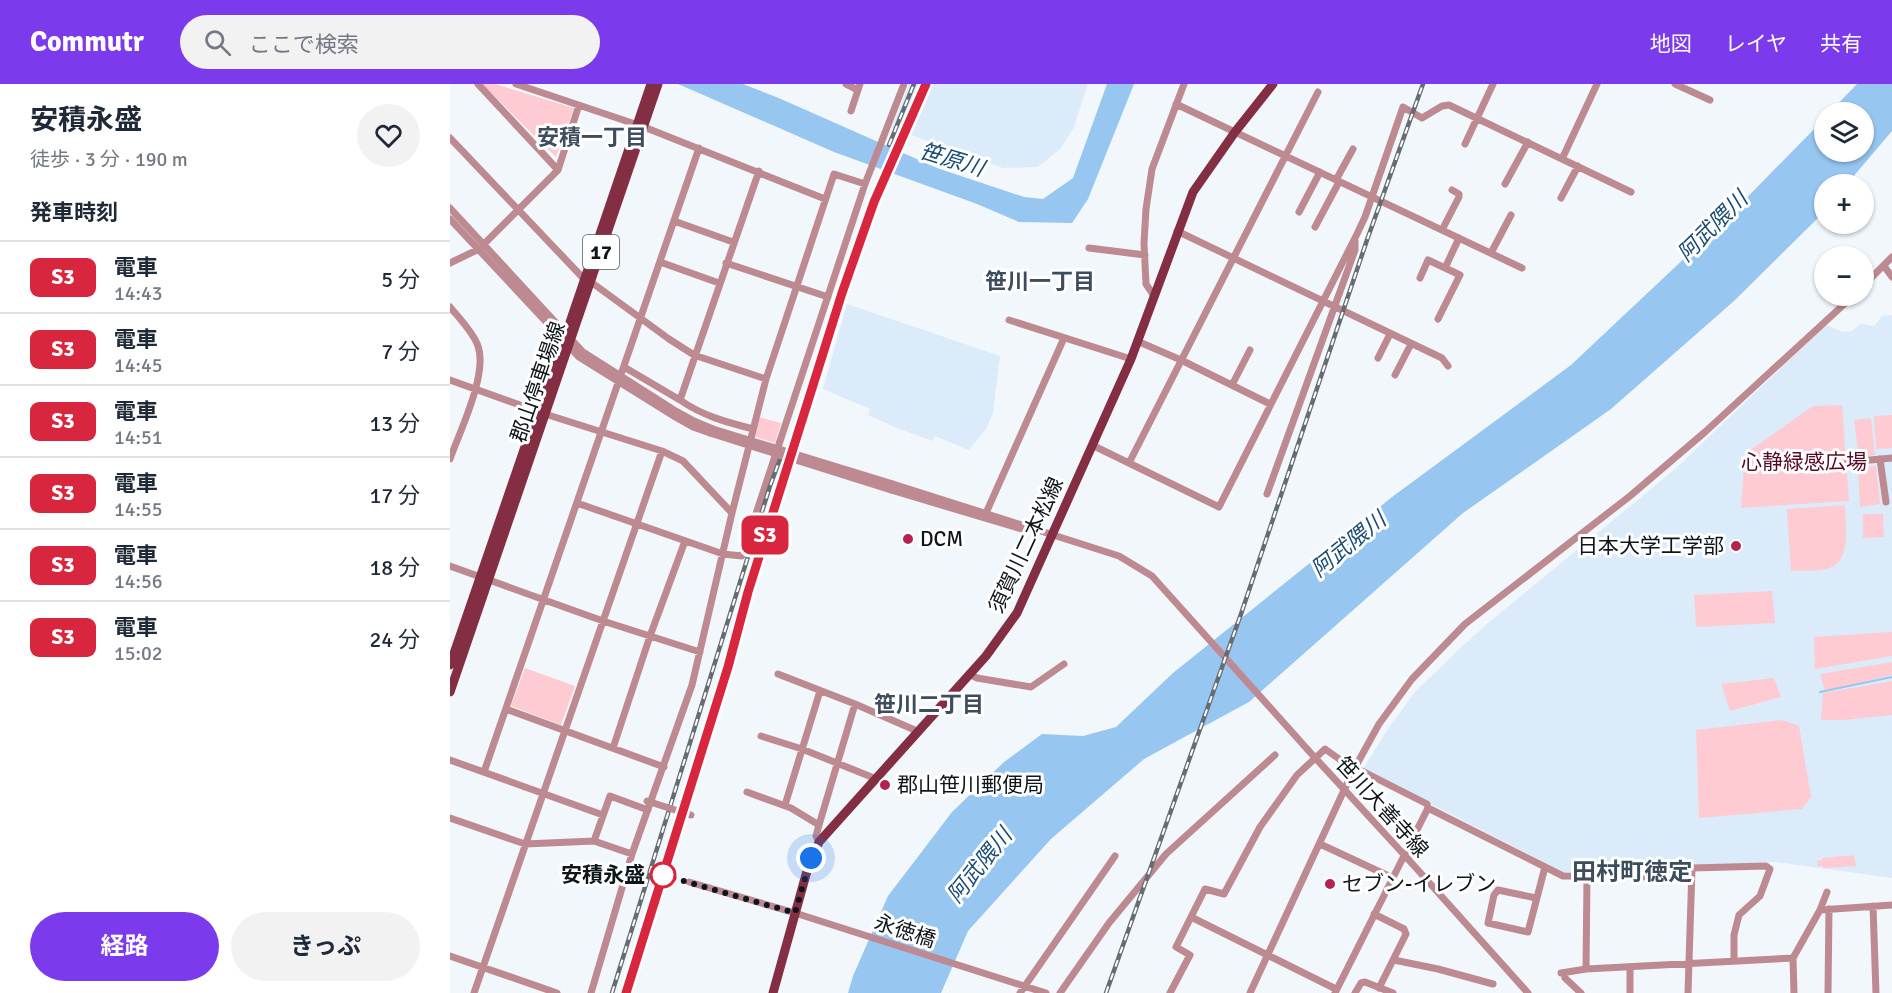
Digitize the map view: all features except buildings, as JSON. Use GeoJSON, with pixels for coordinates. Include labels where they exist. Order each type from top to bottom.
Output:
{"type":"FeatureCollection","features":[{"type":"Feature","properties":{"kind":"main road","name":"須賀川二本松線"},"geometry":{"type":"LineString","coordinates":[[773,993],[807,871],[819,842],[874,778],[986,656],[1017,613],[1094,446],[1131,359],[1193,192],[1235,132],[1273,84]]}},
{"type":"Feature","properties":{"kind":"main road","name":"郡山停車場線"},"geometry":{"type":"LineString","coordinates":[[450,692],[485,578],[654,87]]}},
{"type":"Feature","properties":{"kind":"main road","name":"郡山停車場線"},"geometry":{"type":"LineString","coordinates":[[450,665],[485,578]]}},
{"type":"Feature","properties":{"kind":"street"},"geometry":{"type":"LineString","coordinates":[[478,84],[558,170]]}},
{"type":"Feature","properties":{"kind":"street"},"geometry":{"type":"LineString","coordinates":[[516,84],[641,126],[825,199]]}},
{"type":"Feature","properties":{"kind":"street"},"geometry":{"type":"LineString","coordinates":[[846,84],[859,87],[850,111]]}},
{"type":"Feature","properties":{"kind":"street"},"geometry":{"type":"LineString","coordinates":[[577,503],[723,554],[742,556],[866,182],[903,84]]}},
{"type":"Feature","properties":{"kind":"street"},"geometry":{"type":"LineString","coordinates":[[1154,296],[1146,284],[1146,209],[1152,169],[1184,84]]}},
{"type":"Feature","properties":{"kind":"street"},"geometry":{"type":"LineString","coordinates":[[1465,144],[1493,84]]}},
{"type":"Feature","properties":{"kind":"street"},"geometry":{"type":"LineString","coordinates":[[1562,159],[1597,84]]}},
{"type":"Feature","properties":{"kind":"street"},"geometry":{"type":"LineString","coordinates":[[1675,84],[1710,100]]}},
{"type":"Feature","properties":{"kind":"street"},"geometry":{"type":"LineString","coordinates":[[1129,463],[1318,92]]}},
{"type":"Feature","properties":{"kind":"street"},"geometry":{"type":"LineString","coordinates":[[1176,104],[1522,268]]}},
{"type":"Feature","properties":{"kind":"street"},"geometry":{"type":"LineString","coordinates":[[450,263],[481,246],[558,170],[579,105]]}},
{"type":"Feature","properties":{"kind":"street"},"geometry":{"type":"LineString","coordinates":[[1094,446],[1219,507],[1354,239],[1372,197],[1403,107],[1422,118],[1442,106],[1449,105],[1631,192]]}},
{"type":"Feature","properties":{"kind":"street"},"geometry":{"type":"LineString","coordinates":[[450,138],[588,281],[694,355],[766,379]]}},
{"type":"Feature","properties":{"kind":"street"},"geometry":{"type":"LineString","coordinates":[[1505,184],[1528,142]]}},
{"type":"Feature","properties":{"kind":"street"},"geometry":{"type":"LineString","coordinates":[[484,772],[699,148]]}},
{"type":"Feature","properties":{"kind":"street"},"geometry":{"type":"LineString","coordinates":[[1316,227],[1353,149]]}},
{"type":"Feature","properties":{"kind":"street"},"geometry":{"type":"LineString","coordinates":[[1561,198],[1578,166]]}},
{"type":"Feature","properties":{"kind":"street"},"geometry":{"type":"LineString","coordinates":[[680,400],[759,171]]}},
{"type":"Feature","properties":{"kind":"street"},"geometry":{"type":"LineString","coordinates":[[1299,212],[1320,172]]}},
{"type":"Feature","properties":{"kind":"street"},"geometry":{"type":"LineString","coordinates":[[591,993],[632,854],[692,685],[753,429],[795,287],[834,174],[866,182]]}},
{"type":"Feature","properties":{"kind":"street"},"geometry":{"type":"LineString","coordinates":[[1442,230],[1459,197],[1459,194],[1452,190]]}},
{"type":"Feature","properties":{"kind":"street"},"geometry":{"type":"LineString","coordinates":[[450,208],[481,246],[568,340],[685,423],[1009,526],[1051,536]]}},
{"type":"Feature","properties":{"kind":"street"},"geometry":{"type":"LineString","coordinates":[[1491,253],[1511,214]]}},
{"type":"Feature","properties":{"kind":"street"},"geometry":{"type":"LineString","coordinates":[[450,219],[481,246]]}},
{"type":"Feature","properties":{"kind":"street"},"geometry":{"type":"LineString","coordinates":[[674,222],[733,242]]}},
{"type":"Feature","properties":{"kind":"street"},"geometry":{"type":"LineString","coordinates":[[1177,231],[1442,358],[1448,366]]}},
{"type":"Feature","properties":{"kind":"street"},"geometry":{"type":"LineString","coordinates":[[1445,268],[1459,238]]}},
{"type":"Feature","properties":{"kind":"street"},"geometry":{"type":"LineString","coordinates":[[1267,494],[1354,250],[1354,239]]}},
{"type":"Feature","properties":{"kind":"street"},"geometry":{"type":"LineString","coordinates":[[1089,248],[1145,255]]}},
{"type":"Feature","properties":{"kind":"street"},"geometry":{"type":"LineString","coordinates":[[1874,276],[1892,257]]}},
{"type":"Feature","properties":{"kind":"street"},"geometry":{"type":"LineString","coordinates":[[1419,278],[1428,260],[1460,275],[1438,319]]}},
{"type":"Feature","properties":{"kind":"street"},"geometry":{"type":"LineString","coordinates":[[660,262],[719,283]]}},
{"type":"Feature","properties":{"kind":"street"},"geometry":{"type":"LineString","coordinates":[[726,263],[828,297]]}},
{"type":"Feature","properties":{"kind":"street"},"geometry":{"type":"LineString","coordinates":[[1884,266],[1892,277]]}},
{"type":"Feature","properties":{"kind":"street"},"geometry":{"type":"LineString","coordinates":[[1250,993],[1355,768],[1379,724],[1412,679],[1465,624],[1630,496],[1705,432],[1841,306]]}},
{"type":"Feature","properties":{"kind":"street"},"geometry":{"type":"LineString","coordinates":[[450,308],[473,336],[481,361],[475,388],[453,443],[450,459]]}},
{"type":"Feature","properties":{"kind":"street"},"geometry":{"type":"LineString","coordinates":[[1009,320],[1131,359]]}},
{"type":"Feature","properties":{"kind":"street"},"geometry":{"type":"LineString","coordinates":[[1378,358],[1390,334]]}},
{"type":"Feature","properties":{"kind":"street"},"geometry":{"type":"LineString","coordinates":[[986,513],[1065,338]]}},
{"type":"Feature","properties":{"kind":"street"},"geometry":{"type":"LineString","coordinates":[[1137,341],[1270,404]]}},
{"type":"Feature","properties":{"kind":"street"},"geometry":{"type":"LineString","coordinates":[[1395,375],[1411,344]]}},
{"type":"Feature","properties":{"kind":"street"},"geometry":{"type":"LineString","coordinates":[[1232,385],[1250,350]]}},
{"type":"Feature","properties":{"kind":"street"},"geometry":{"type":"LineString","coordinates":[[624,367],[696,411],[714,419],[753,429]]}},
{"type":"Feature","properties":{"kind":"street"},"geometry":{"type":"LineString","coordinates":[[450,380],[662,451],[682,461],[732,513]]}},
{"type":"Feature","properties":{"kind":"street"},"geometry":{"type":"LineString","coordinates":[[474,993],[662,451]]}},
{"type":"Feature","properties":{"kind":"street"},"geometry":{"type":"LineString","coordinates":[[1848,462],[1892,458]]}},
{"type":"Feature","properties":{"kind":"street"},"geometry":{"type":"LineString","coordinates":[[1880,459],[1886,502]]}},
{"type":"Feature","properties":{"kind":"street"},"geometry":{"type":"LineString","coordinates":[[892,487],[986,513],[1051,536]]}},
{"type":"Feature","properties":{"kind":"street","name":"笹川大善寺線"},"geometry":{"type":"LineString","coordinates":[[1051,536],[1119,556],[1152,576],[1528,993]]}},
{"type":"Feature","properties":{"kind":"street"},"geometry":{"type":"LineString","coordinates":[[614,748],[650,636],[685,541]]}},
{"type":"Feature","properties":{"kind":"street"},"geometry":{"type":"LineString","coordinates":[[450,566],[603,621],[700,652]]}},
{"type":"Feature","properties":{"kind":"street"},"geometry":{"type":"LineString","coordinates":[[969,674],[977,678],[1031,687],[1064,664]]}},
{"type":"Feature","properties":{"kind":"street"},"geometry":{"type":"LineString","coordinates":[[778,674],[917,731]]}},
{"type":"Feature","properties":{"kind":"street"},"geometry":{"type":"LineString","coordinates":[[785,805],[820,691]]}},
{"type":"Feature","properties":{"kind":"street"},"geometry":{"type":"LineString","coordinates":[[819,842],[816,836],[855,704]]}},
{"type":"Feature","properties":{"kind":"street"},"geometry":{"type":"LineString","coordinates":[[506,710],[664,767]]}},
{"type":"Feature","properties":{"kind":"street"},"geometry":{"type":"LineString","coordinates":[[761,736],[802,749],[874,778]]}},
{"type":"Feature","properties":{"kind":"street"},"geometry":{"type":"LineString","coordinates":[[1170,993],[1190,955],[1176,947],[1205,889],[1224,894],[1260,827],[1302,770],[1325,749],[1342,761],[1427,804],[1428,808],[1563,876],[1663,877],[1675,869],[1766,866],[1770,869],[1760,896],[1739,915],[1734,935],[1734,961]]}},
{"type":"Feature","properties":{"kind":"street"},"geometry":{"type":"LineString","coordinates":[[1060,993],[1109,923],[1166,854],[1275,755]]}},
{"type":"Feature","properties":{"kind":"street"},"geometry":{"type":"LineString","coordinates":[[450,760],[603,815]]}},
{"type":"Feature","properties":{"kind":"street"},"geometry":{"type":"LineString","coordinates":[[747,792],[785,805],[819,825]]}},
{"type":"Feature","properties":{"kind":"street"},"geometry":{"type":"LineString","coordinates":[[594,841],[610,796],[648,810]]}},
{"type":"Feature","properties":{"kind":"street"},"geometry":{"type":"LineString","coordinates":[[647,801],[691,815]]}},
{"type":"Feature","properties":{"kind":"street"},"geometry":{"type":"LineString","coordinates":[[1191,917],[1335,991],[1428,808]]}},
{"type":"Feature","properties":{"kind":"street"},"geometry":{"type":"LineString","coordinates":[[450,818],[525,844],[594,841],[632,854]]}},
{"type":"Feature","properties":{"kind":"street"},"geometry":{"type":"LineString","coordinates":[[1320,844],[1393,878]]}},
{"type":"Feature","properties":{"kind":"street"},"geometry":{"type":"LineString","coordinates":[[1022,990],[1115,856]]}},
{"type":"Feature","properties":{"kind":"street"},"geometry":{"type":"LineString","coordinates":[[1536,898],[1498,890],[1494,895],[1488,923],[1528,932],[1545,867]]}},
{"type":"Feature","properties":{"kind":"street"},"geometry":{"type":"LineString","coordinates":[[1688,993],[1692,868]]}},
{"type":"Feature","properties":{"kind":"street"},"geometry":{"type":"LineString","coordinates":[[1586,969],[1587,877]]}},
{"type":"Feature","properties":{"kind":"street","name":"永徳橋"},"geometry":{"type":"LineString","coordinates":[[689,882],[899,945],[1022,990],[1046,993]]}},
{"type":"Feature","properties":{"kind":"street"},"geometry":{"type":"LineString","coordinates":[[1827,892],[1824,909],[1828,993]]}},
{"type":"Feature","properties":{"kind":"street"},"geometry":{"type":"LineString","coordinates":[[1824,909],[1892,905]]}},
{"type":"Feature","properties":{"kind":"street"},"geometry":{"type":"LineString","coordinates":[[1873,906],[1876,993]]}},
{"type":"Feature","properties":{"kind":"street"},"geometry":{"type":"LineString","coordinates":[[1794,993],[1793,958],[1824,909]]}},
{"type":"Feature","properties":{"kind":"street"},"geometry":{"type":"LineString","coordinates":[[1374,914],[1405,930],[1406,934],[1379,988]]}},
{"type":"Feature","properties":{"kind":"street"},"geometry":{"type":"LineString","coordinates":[[450,956],[557,993]]}},
{"type":"Feature","properties":{"kind":"street"},"geometry":{"type":"LineString","coordinates":[[1581,993],[1563,976],[1586,969],[1793,958]]}},
{"type":"Feature","properties":{"kind":"street"},"geometry":{"type":"LineString","coordinates":[[1394,960],[1493,984]]}},
{"type":"Feature","properties":{"kind":"street"},"geometry":{"type":"LineString","coordinates":[[1630,967],[1630,993]]}},
{"type":"Feature","properties":{"kind":"street"},"geometry":{"type":"LineString","coordinates":[[1355,993],[1363,982],[1370,982],[1393,993]]}},
{"type":"Feature","properties":{"kind":"shaded area"},"geometry":{"type":"Polygon","coordinates":[[[909,84],[1088,84],[1074,127],[1061,148],[1038,167],[1003,168],[892,128],[909,84]]]}},
{"type":"Feature","properties":{"kind":"shaded area"},"geometry":{"type":"Polygon","coordinates":[[[847,304],[1000,356],[993,413],[986,429],[969,450],[935,436],[933,441],[899,429],[868,415],[870,409],[823,389],[847,304]]]}},
{"type":"Feature","properties":{"kind":"shaded area","name":"日本大学工学部"},"geometry":{"type":"Polygon","coordinates":[[[1892,315],[1892,878],[1777,862],[1664,867],[1660,872],[1565,873],[1363,769],[1415,692],[1455,653],[1488,623],[1674,470],[1826,325],[1843,332],[1852,331],[1860,324],[1874,326],[1882,316],[1892,315]]]}},
{"type":"Feature","properties":{"kind":"green space"},"geometry":{"type":"Polygon","coordinates":[[[482,84],[495,84],[574,108],[556,157],[482,84]]]}},
{"type":"Feature","properties":{"kind":"green space","name":"心静緑感広場"},"geometry":{"type":"Polygon","coordinates":[[[1842,405],[1849,501],[1741,508],[1744,467],[1749,451],[1813,406],[1842,405]]]}},
{"type":"Feature","properties":{"kind":"green space"},"geometry":{"type":"Polygon","coordinates":[[[1892,415],[1892,448],[1876,449],[1874,416],[1892,415]]]}},
{"type":"Feature","properties":{"kind":"green space"},"geometry":{"type":"Polygon","coordinates":[[[759,417],[781,423],[775,443],[753,436],[759,417]]]}},
{"type":"Feature","properties":{"kind":"green space"},"geometry":{"type":"Polygon","coordinates":[[[1871,418],[1875,455],[1859,457],[1854,420],[1871,418]]]}},
{"type":"Feature","properties":{"kind":"green space"},"geometry":{"type":"Polygon","coordinates":[[[1876,466],[1880,504],[1860,507],[1858,467],[1876,466]]]}},
{"type":"Feature","properties":{"kind":"green space"},"geometry":{"type":"Polygon","coordinates":[[[1845,505],[1846,541],[1841,558],[1829,568],[1791,571],[1787,509],[1845,505]]]}},
{"type":"Feature","properties":{"kind":"green space"},"geometry":{"type":"Polygon","coordinates":[[[1863,514],[1883,514],[1884,537],[1863,538],[1863,514]]]}},
{"type":"Feature","properties":{"kind":"green space"},"geometry":{"type":"Polygon","coordinates":[[[1772,591],[1775,623],[1696,627],[1694,595],[1772,591]]]}},
{"type":"Feature","properties":{"kind":"green space"},"geometry":{"type":"Polygon","coordinates":[[[1892,632],[1892,656],[1815,669],[1814,637],[1892,632]]]}},
{"type":"Feature","properties":{"kind":"green space"},"geometry":{"type":"Polygon","coordinates":[[[1892,662],[1892,675],[1825,691],[1820,674],[1892,662]]]}},
{"type":"Feature","properties":{"kind":"green space"},"geometry":{"type":"Polygon","coordinates":[[[525,668],[575,686],[561,725],[511,706],[525,668]]]}},
{"type":"Feature","properties":{"kind":"green space"},"geometry":{"type":"Polygon","coordinates":[[[1774,678],[1781,697],[1730,711],[1721,684],[1774,678]]]}},
{"type":"Feature","properties":{"kind":"green space"},"geometry":{"type":"Polygon","coordinates":[[[1892,681],[1892,715],[1821,720],[1823,693],[1892,681]]]}},
{"type":"Feature","properties":{"kind":"green space"},"geometry":{"type":"Polygon","coordinates":[[[1783,720],[1799,726],[1811,797],[1802,809],[1699,818],[1696,730],[1783,720]]]}},
{"type":"Feature","properties":{"kind":"green space"},"geometry":{"type":"Polygon","coordinates":[[[1854,855],[1856,866],[1823,868],[1823,866],[1818,866],[1817,861],[1822,858],[1854,855]]]}},
{"type":"Feature","properties":{"kind":"water"},"geometry":{"type":"Polygon","coordinates":[[[678,84],[743,84],[937,168],[1024,197],[1043,199],[1073,178],[1107,84],[1134,84],[1088,199],[1072,223],[1019,222],[977,204],[834,152],[678,84]]]}},
{"type":"Feature","properties":{"kind":"water"},"geometry":{"type":"Polygon","coordinates":[[[1857,84],[1892,84],[1892,131],[1874,152],[1874,102],[1840,102],[1857,84]]]}},
{"type":"Feature","properties":{"kind":"water","name":"阿武隈川"},"geometry":{"type":"Polygon","coordinates":[[[1814,129],[1814,162],[1866,162],[1855,174],[1814,174],[1814,222],[1734,301],[1611,409],[1463,513],[1249,702],[1144,759],[1051,839],[968,931],[941,993],[848,993],[853,976],[888,896],[952,812],[1004,762],[1042,734],[1083,736],[1116,727],[1173,673],[1392,497],[1571,365],[1723,222],[1814,129]]]}},
{"type":"Feature","properties":{"kind":"waterway"},"geometry":{"type":"LineString","coordinates":[[1820,692],[1892,677]]}},
{"type":"Feature","properties":{"kind":"railway"},"geometry":{"type":"LineString","coordinates":[[889,145],[914,84]]}},
{"type":"Feature","properties":{"kind":"railway"},"geometry":{"type":"LineString","coordinates":[[623,993],[795,440],[867,220],[894,153],[926,84]]}},
{"type":"Feature","properties":{"kind":"railway"},"geometry":{"type":"LineString","coordinates":[[1106,993],[1241,614],[1367,240],[1423,84]]}},
{"type":"Feature","properties":{"kind":"railway"},"geometry":{"type":"LineString","coordinates":[[612,993],[770,486],[783,451]]}},
{"type":"Feature","properties":{"kind":"train","name":"S3"},"geometry":{"type":"LineString","coordinates":[[626,993],[842,293],[874,202],[926,84]]}},
{"type":"Feature","properties":{"kind":"place","name":"DCM"},"geometry":{"type":"Point","coordinates":[908,539]}},
{"type":"Feature","properties":{"kind":"place","name":"日本大学工学部"},"geometry":{"type":"Point","coordinates":[1736,546]}},
{"type":"Feature","properties":{"kind":"place","name":"郡山笹川郵便局"},"geometry":{"type":"Point","coordinates":[885,785]}},
{"type":"Feature","properties":{"kind":"place","name":"安積永盛"},"geometry":{"type":"Point","coordinates":[663,875]}},
{"type":"Feature","properties":{"kind":"place","name":"セブン-イレブン"},"geometry":{"type":"Point","coordinates":[1330,884]}},
{"type":"Feature","properties":{"kind":"district","name":"安積一丁目"},"geometry":{"type":"Point","coordinates":[592,137]}},
{"type":"Feature","properties":{"kind":"district","name":"笹川一丁目"},"geometry":{"type":"Point","coordinates":[1040,281]}},
{"type":"Feature","properties":{"kind":"district","name":"笹川二丁目"},"geometry":{"type":"Point","coordinates":[929,704]}},
{"type":"Feature","properties":{"kind":"district","name":"田村町徳定"},"geometry":{"type":"Point","coordinates":[1632,872]}},
{"type":"Feature","properties":{"kind":"route"},"geometry":{"type":"LineString","coordinates":[[663,875],[795,913],[811,858]]}},
{"type":"Feature","properties":{"kind":"water label","name":"笹原川"},"geometry":{"type":"Point","coordinates":[952,159]}}]}
